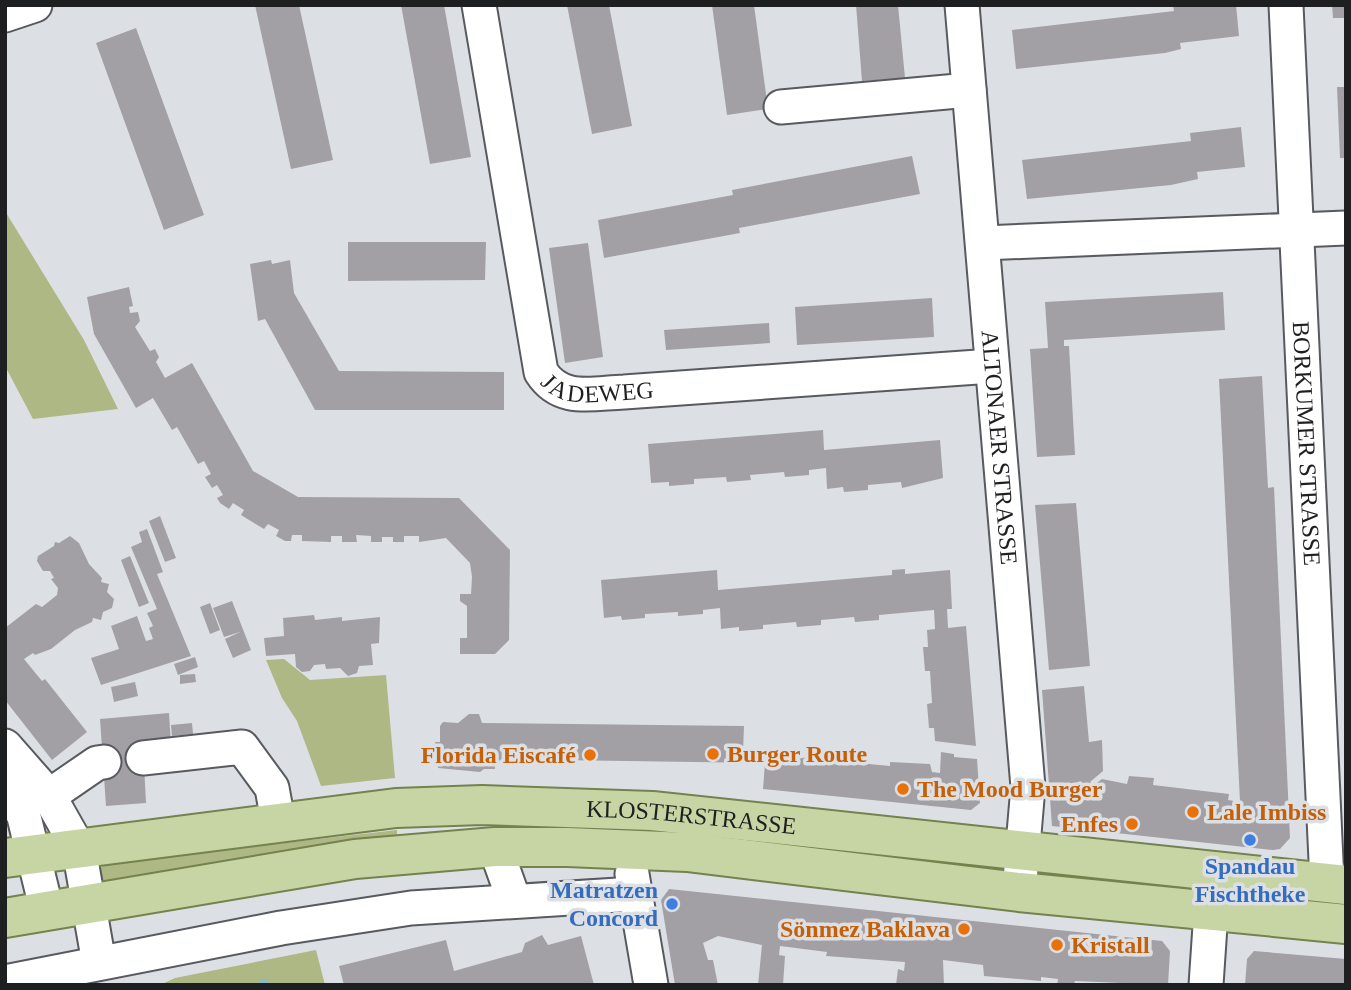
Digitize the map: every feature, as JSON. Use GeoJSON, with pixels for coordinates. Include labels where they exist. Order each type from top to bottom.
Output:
{"type":"FeatureCollection","features":[{"type":"Feature","properties":{"kind":"main road","name":"KLOSTERSTRASSE"},"geometry":{"type":"LineString","coordinates":[[20,856],[396,808],[569,806],[652,811],[1336,884]]}},
{"type":"Feature","properties":{"kind":"main road","name":"KLOSTERSTRASSE"},"geometry":{"type":"LineString","coordinates":[[5,918],[355,859],[495,846],[630,848],[1346,924]]}},
{"type":"Feature","properties":{"kind":"street"},"geometry":{"type":"LineString","coordinates":[[5,15],[34,5]]}},
{"type":"Feature","properties":{"kind":"street","name":"JADEWEG"},"geometry":{"type":"LineString","coordinates":[[479,5],[541,372],[558,391],[573,394],[624,392],[992,366]]}},
{"type":"Feature","properties":{"kind":"street","name":"ALTONAER STRASSE"},"geometry":{"type":"LineString","coordinates":[[962,5],[1028,787],[1019,891]]}},
{"type":"Feature","properties":{"kind":"street","name":"BORKUMER STRASSE"},"geometry":{"type":"LineString","coordinates":[[1286,5],[1336,884]]}},
{"type":"Feature","properties":{"kind":"street"},"geometry":{"type":"LineString","coordinates":[[781,107],[969,90]]}},
{"type":"Feature","properties":{"kind":"street"},"geometry":{"type":"LineString","coordinates":[[983,243],[1346,228]]}},
{"type":"Feature","properties":{"kind":"street"},"geometry":{"type":"LineString","coordinates":[[5,746],[48,796],[79,849],[99,963]]}},
{"type":"Feature","properties":{"kind":"street"},"geometry":{"type":"LineString","coordinates":[[144,758],[242,747],[272,788],[278,821]]}},
{"type":"Feature","properties":{"kind":"street"},"geometry":{"type":"LineString","coordinates":[[48,796],[97,763],[104,762]]}},
{"type":"Feature","properties":{"kind":"street"},"geometry":{"type":"LineString","coordinates":[[5,777],[19,802],[20,856],[47,911]]}},
{"type":"Feature","properties":{"kind":"street"},"geometry":{"type":"LineString","coordinates":[[495,846],[514,900]]}},
{"type":"Feature","properties":{"kind":"street"},"geometry":{"type":"LineString","coordinates":[[630,848],[634,894],[651,985]]}},
{"type":"Feature","properties":{"kind":"street"},"geometry":{"type":"LineString","coordinates":[[5,982],[281,928],[411,908],[514,900],[615,898],[634,894]]}},
{"type":"Feature","properties":{"kind":"street"},"geometry":{"type":"LineString","coordinates":[[1206,985],[1211,911]]}},
{"type":"Feature","properties":{"kind":"green space"},"geometry":{"type":"Polygon","coordinates":[[[5,211],[84,340],[118,409],[33,419],[5,366],[5,211]]]}},
{"type":"Feature","properties":{"kind":"green space"},"geometry":{"type":"Polygon","coordinates":[[[284,659],[310,680],[386,675],[395,778],[321,786],[297,721],[282,698],[266,660],[284,659]]]}},
{"type":"Feature","properties":{"kind":"green space"},"geometry":{"type":"Polygon","coordinates":[[[397,830],[397,839],[101,886],[97,873],[104,864],[397,830]]]}},
{"type":"Feature","properties":{"kind":"green space"},"geometry":{"type":"Polygon","coordinates":[[[316,950],[325,985],[160,985],[175,978],[316,950]]]}},
{"type":"Feature","properties":{"kind":"building"},"geometry":{"type":"Polygon","coordinates":[[[255,5],[299,5],[333,160],[291,169],[255,5]]]}},
{"type":"Feature","properties":{"kind":"building"},"geometry":{"type":"Polygon","coordinates":[[[401,5],[444,5],[471,157],[430,164],[401,5]]]}},
{"type":"Feature","properties":{"kind":"building"},"geometry":{"type":"Polygon","coordinates":[[[567,5],[609,5],[632,126],[592,134],[567,5]]]}},
{"type":"Feature","properties":{"kind":"building"},"geometry":{"type":"Polygon","coordinates":[[[712,5],[754,5],[768,109],[727,115],[712,5]]]}},
{"type":"Feature","properties":{"kind":"building"},"geometry":{"type":"Polygon","coordinates":[[[856,5],[898,5],[905,78],[862,81],[856,5]]]}},
{"type":"Feature","properties":{"kind":"building"},"geometry":{"type":"Polygon","coordinates":[[[1173,5],[1236,5],[1239,36],[1180,43],[1181,49],[1165,53],[1016,69],[1012,30],[1174,11],[1173,5]]]}},
{"type":"Feature","properties":{"kind":"building"},"geometry":{"type":"Polygon","coordinates":[[[1332,5],[1346,5],[1346,18],[1333,18],[1332,5]]]}},
{"type":"Feature","properties":{"kind":"building"},"geometry":{"type":"Polygon","coordinates":[[[136,28],[204,215],[164,230],[96,43],[136,28]]]}},
{"type":"Feature","properties":{"kind":"building"},"geometry":{"type":"Polygon","coordinates":[[[1337,87],[1346,87],[1346,158],[1340,158],[1337,87]]]}},
{"type":"Feature","properties":{"kind":"building"},"geometry":{"type":"Polygon","coordinates":[[[1241,127],[1245,167],[1197,172],[1198,179],[1171,185],[1027,199],[1022,160],[1191,141],[1190,133],[1241,127]]]}},
{"type":"Feature","properties":{"kind":"building"},"geometry":{"type":"Polygon","coordinates":[[[912,156],[920,194],[739,228],[740,233],[604,258],[598,220],[733,195],[732,190],[912,156]]]}},
{"type":"Feature","properties":{"kind":"building"},"geometry":{"type":"Polygon","coordinates":[[[348,242],[486,242],[485,280],[348,281],[348,242]]]}},
{"type":"Feature","properties":{"kind":"building"},"geometry":{"type":"Polygon","coordinates":[[[588,243],[603,357],[565,363],[549,248],[588,243]]]}},
{"type":"Feature","properties":{"kind":"building"},"geometry":{"type":"Polygon","coordinates":[[[271,260],[272,264],[290,260],[294,293],[339,371],[504,372],[504,410],[315,410],[265,319],[258,321],[250,264],[271,260]]]}},
{"type":"Feature","properties":{"kind":"building"},"geometry":{"type":"Polygon","coordinates":[[[129,287],[133,306],[129,307],[130,313],[138,312],[140,321],[135,327],[150,351],[155,349],[159,357],[156,362],[165,378],[192,363],[253,471],[298,497],[459,498],[510,550],[509,640],[495,654],[460,654],[460,638],[467,638],[467,606],[460,601],[460,594],[471,594],[472,577],[470,563],[446,538],[419,542],[419,536],[404,536],[404,542],[393,542],[393,537],[382,537],[382,542],[371,542],[371,536],[356,535],[357,542],[342,542],[342,536],[331,536],[331,542],[302,541],[302,535],[292,535],[291,541],[285,541],[276,536],[279,530],[268,524],[264,529],[241,515],[244,510],[233,503],[229,509],[220,503],[217,498],[223,495],[217,485],[212,488],[205,477],[211,474],[204,461],[198,464],[177,427],[172,430],[153,398],[136,408],[94,334],[87,297],[129,287]]]}},
{"type":"Feature","properties":{"kind":"building"},"geometry":{"type":"Polygon","coordinates":[[[1223,292],[1225,330],[1064,340],[1064,346],[1069,346],[1075,455],[1037,457],[1030,349],[1048,348],[1045,302],[1223,292]]]}},
{"type":"Feature","properties":{"kind":"building"},"geometry":{"type":"Polygon","coordinates":[[[932,298],[934,337],[797,345],[795,307],[932,298]]]}},
{"type":"Feature","properties":{"kind":"building"},"geometry":{"type":"Polygon","coordinates":[[[769,323],[770,343],[666,350],[664,330],[769,323]]]}},
{"type":"Feature","properties":{"kind":"building"},"geometry":{"type":"Polygon","coordinates":[[[1262,376],[1268,488],[1274,487],[1290,838],[1280,849],[1273,850],[1052,826],[1042,690],[1084,686],[1089,742],[1102,740],[1103,771],[1090,782],[1094,785],[1102,779],[1127,784],[1129,776],[1154,778],[1153,785],[1229,794],[1228,800],[1240,802],[1219,379],[1262,376]]]}},
{"type":"Feature","properties":{"kind":"building"},"geometry":{"type":"Polygon","coordinates":[[[823,430],[824,450],[940,440],[943,478],[902,488],[901,482],[868,485],[868,490],[844,492],[843,487],[827,489],[826,468],[809,470],[809,475],[785,477],[784,472],[750,475],[751,480],[727,482],[726,477],[694,479],[694,484],[669,486],[669,482],[651,483],[648,444],[823,430]]]}},
{"type":"Feature","properties":{"kind":"building"},"geometry":{"type":"Polygon","coordinates":[[[1076,503],[1090,666],[1049,670],[1035,505],[1076,503]]]}},
{"type":"Feature","properties":{"kind":"building"},"geometry":{"type":"Polygon","coordinates":[[[160,516],[176,558],[165,562],[149,521],[160,516]]]}},
{"type":"Feature","properties":{"kind":"building"},"geometry":{"type":"Polygon","coordinates":[[[147,529],[163,572],[157,574],[191,656],[101,685],[91,658],[119,649],[111,626],[137,616],[146,641],[153,639],[149,628],[153,626],[147,613],[157,609],[131,547],[142,542],[139,532],[147,529]]]}},
{"type":"Feature","properties":{"kind":"building"},"geometry":{"type":"Polygon","coordinates":[[[70,536],[79,543],[89,564],[102,578],[101,582],[109,584],[107,592],[114,599],[112,608],[103,612],[101,620],[93,618],[92,622],[75,630],[51,649],[35,655],[33,653],[24,659],[42,681],[45,679],[87,732],[52,760],[5,700],[5,628],[36,604],[42,607],[57,595],[58,588],[51,579],[54,578],[50,571],[43,571],[37,561],[38,556],[54,546],[55,542],[59,543],[70,536]]]}},
{"type":"Feature","properties":{"kind":"building"},"geometry":{"type":"Polygon","coordinates":[[[130,556],[149,603],[139,607],[121,560],[130,556]]]}},
{"type":"Feature","properties":{"kind":"building"},"geometry":{"type":"Polygon","coordinates":[[[905,569],[905,574],[950,570],[952,609],[947,609],[948,628],[966,626],[976,746],[935,741],[934,728],[929,728],[927,704],[932,703],[930,671],[925,671],[923,647],[928,647],[927,630],[935,629],[934,610],[879,615],[879,620],[855,622],[854,617],[821,620],[821,625],[797,627],[796,622],[763,625],[763,629],[739,631],[739,627],[721,629],[720,608],[703,610],[703,614],[678,616],[678,612],[645,614],[645,618],[622,620],[621,616],[604,618],[601,580],[717,570],[718,590],[892,575],[892,570],[905,569]]]}},
{"type":"Feature","properties":{"kind":"building"},"geometry":{"type":"Polygon","coordinates":[[[232,601],[251,650],[233,658],[225,639],[240,632],[224,637],[213,608],[232,601]]]}},
{"type":"Feature","properties":{"kind":"building"},"geometry":{"type":"Polygon","coordinates":[[[210,603],[220,630],[210,634],[200,607],[210,603]]]}},
{"type":"Feature","properties":{"kind":"building"},"geometry":{"type":"Polygon","coordinates":[[[314,615],[315,620],[342,617],[342,621],[380,617],[379,643],[371,644],[373,665],[359,666],[357,673],[348,676],[340,668],[326,669],[325,664],[314,665],[310,671],[302,672],[296,667],[295,654],[266,656],[264,638],[284,636],[283,618],[314,615]]]}},
{"type":"Feature","properties":{"kind":"building"},"geometry":{"type":"Polygon","coordinates":[[[195,657],[198,667],[178,675],[174,664],[195,657]]]}},
{"type":"Feature","properties":{"kind":"building"},"geometry":{"type":"Polygon","coordinates":[[[195,674],[196,682],[180,684],[180,675],[195,674]]]}},
{"type":"Feature","properties":{"kind":"building"},"geometry":{"type":"Polygon","coordinates":[[[135,682],[138,696],[114,702],[111,687],[135,682]]]}},
{"type":"Feature","properties":{"kind":"building"},"geometry":{"type":"Polygon","coordinates":[[[169,713],[171,745],[143,746],[146,803],[106,806],[100,719],[169,713]]]}},
{"type":"Feature","properties":{"kind":"building"},"geometry":{"type":"Polygon","coordinates":[[[469,714],[479,714],[482,723],[744,726],[743,752],[890,766],[890,762],[930,764],[932,772],[940,773],[941,752],[954,754],[954,757],[977,759],[980,803],[971,810],[763,789],[765,763],[556,760],[556,763],[495,762],[495,769],[484,769],[480,772],[438,768],[435,742],[440,742],[440,726],[443,722],[458,723],[469,714]]]}},
{"type":"Feature","properties":{"kind":"building"},"geometry":{"type":"Polygon","coordinates":[[[192,723],[193,734],[172,736],[171,725],[192,723]]]}},
{"type":"Feature","properties":{"kind":"building"},"geometry":{"type":"Polygon","coordinates":[[[669,889],[1162,941],[1170,951],[1168,985],[1075,981],[1074,985],[1057,985],[1058,979],[1041,977],[1041,981],[984,976],[983,965],[943,960],[944,985],[896,985],[898,969],[904,971],[905,962],[826,956],[827,952],[780,946],[779,955],[785,956],[783,985],[758,985],[762,945],[718,936],[703,943],[708,960],[713,960],[718,985],[675,985],[661,900],[669,889]]]}},
{"type":"Feature","properties":{"kind":"building"},"geometry":{"type":"Polygon","coordinates":[[[542,935],[548,945],[581,936],[594,985],[344,985],[339,966],[446,940],[454,971],[522,952],[525,943],[542,935]]]}},
{"type":"Feature","properties":{"kind":"building"},"geometry":{"type":"Polygon","coordinates":[[[1254,951],[1346,959],[1346,985],[1245,985],[1247,959],[1254,951]]]}},
{"type":"Feature","properties":{"kind":"place","name":"Burger Route"},"geometry":{"type":"Point","coordinates":[713,754]}},
{"type":"Feature","properties":{"kind":"place","name":"Florida Eiscafé"},"geometry":{"type":"Point","coordinates":[590,755]}},
{"type":"Feature","properties":{"kind":"place","name":"The Mood Burger"},"geometry":{"type":"Point","coordinates":[903,789]}},
{"type":"Feature","properties":{"kind":"place","name":"Lale Imbiss"},"geometry":{"type":"Point","coordinates":[1193,812]}},
{"type":"Feature","properties":{"kind":"place","name":"Enfes"},"geometry":{"type":"Point","coordinates":[1132,824]}},
{"type":"Feature","properties":{"kind":"place","name":"Spandau Fischtheke"},"geometry":{"type":"Point","coordinates":[1250,840]}},
{"type":"Feature","properties":{"kind":"place","name":"Matratzen Concord"},"geometry":{"type":"Point","coordinates":[672,904]}},
{"type":"Feature","properties":{"kind":"place","name":"Sönmez Baklava"},"geometry":{"type":"Point","coordinates":[964,929]}},
{"type":"Feature","properties":{"kind":"place","name":"Kristall"},"geometry":{"type":"Point","coordinates":[1057,945]}}]}
